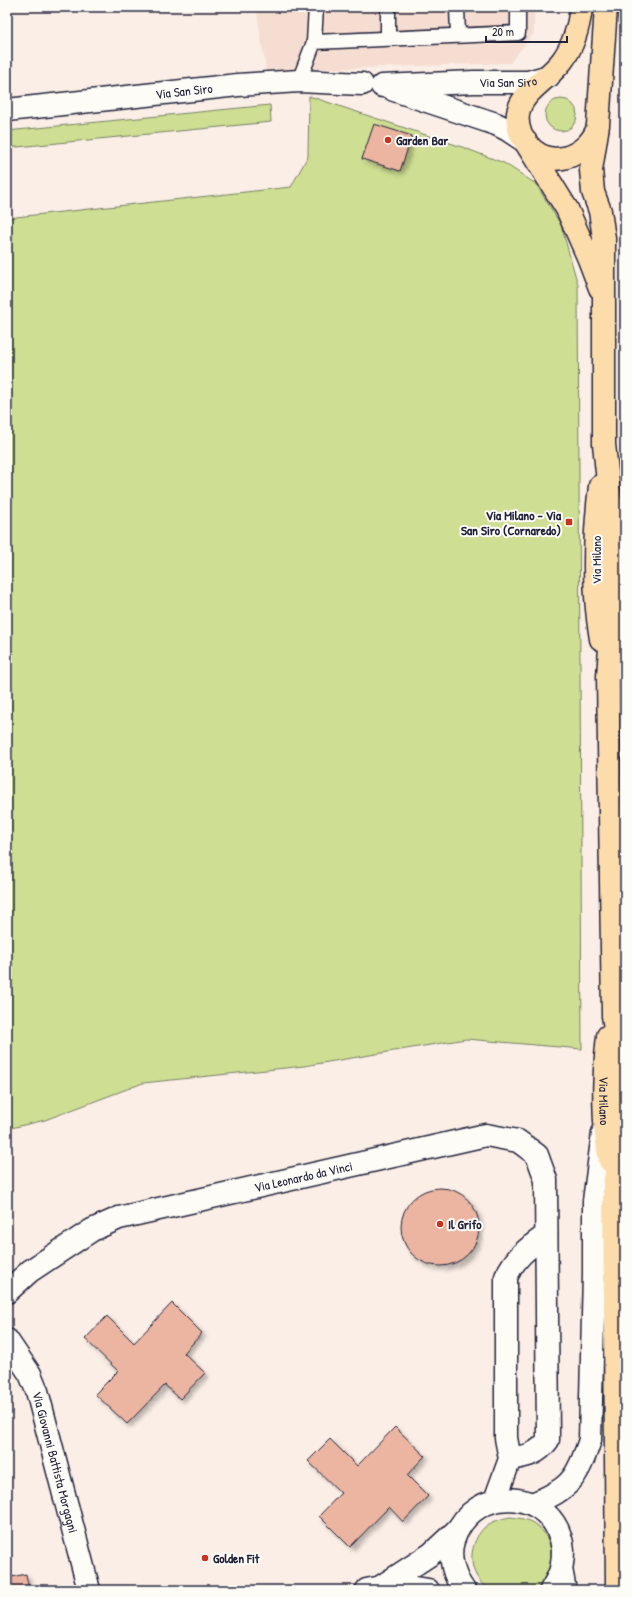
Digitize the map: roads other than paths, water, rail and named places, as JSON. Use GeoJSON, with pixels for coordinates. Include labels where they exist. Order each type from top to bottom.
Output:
{"type":"FeatureCollection","features":[{"type":"Feature","properties":{"kind":"main road"},"geometry":{"type":"LineString","coordinates":[[581,7],[578,26],[572,44],[563,60],[527,95],[518,110],[517,118],[519,130],[567,210],[589,259],[604,306]]}},
{"type":"Feature","properties":{"kind":"main road"},"geometry":{"type":"LineString","coordinates":[[604,306],[604,238],[601,218],[593,192],[591,178],[598,125],[606,7]]}},
{"type":"Feature","properties":{"kind":"main road"},"geometry":{"type":"LineString","coordinates":[[526,142],[532,149],[542,155],[552,158],[565,158],[586,147],[594,137],[598,125]]}},
{"type":"Feature","properties":{"kind":"main road","name":"Via Milano"},"geometry":{"type":"LineString","coordinates":[[604,306],[604,444],[596,516],[595,554],[598,615],[608,676],[613,1016],[619,1049],[622,1082],[621,1125],[614,1186],[617,1590]]}},
{"type":"Feature","properties":{"kind":"main road","name":"Via Milano"},"geometry":{"type":"LineString","coordinates":[[613,1016],[608,1036],[606,1058],[604,1122],[606,1143],[614,1186]]}},
{"type":"Feature","properties":{"kind":"street","name":"Via San Siro"},"geometry":{"type":"LineString","coordinates":[[526,142],[496,124],[382,86],[474,82],[528,82],[548,76]]}},
{"type":"Feature","properties":{"kind":"street","name":"Via San Siro"},"geometry":{"type":"LineString","coordinates":[[7,110],[172,91],[299,81],[362,84]]}},
{"type":"Feature","properties":{"kind":"street"},"geometry":{"type":"LineString","coordinates":[[532,1504],[554,1495],[571,1482],[582,1462],[590,1440],[594,1274],[594,1201],[604,1122]]}},
{"type":"Feature","properties":{"kind":"street","name":"Via Leonardo da Vinci"},"geometry":{"type":"LineString","coordinates":[[7,1292],[30,1271],[92,1230],[119,1218],[486,1135],[518,1141],[537,1155],[546,1180],[548,1440],[541,1450],[529,1456],[510,1459]]}},
{"type":"Feature","properties":{"kind":"street"},"geometry":{"type":"LineString","coordinates":[[495,1500],[510,1459],[506,1438],[506,1277],[512,1264],[521,1254],[546,1235]]}},
{"type":"Feature","properties":{"kind":"street","name":"Via Giovanni Battista Morgagni"},"geometry":{"type":"LineString","coordinates":[[7,1340],[30,1374],[37,1391],[89,1590]]}},
{"type":"Feature","properties":{"kind":"street"},"geometry":{"type":"LineString","coordinates":[[464,1590],[455,1575],[452,1560],[452,1544],[457,1530],[465,1517],[477,1508],[495,1500],[514,1499],[532,1504],[546,1514],[556,1526],[562,1541],[563,1557],[559,1576],[551,1590]]}},
{"type":"Feature","properties":{"kind":"street"},"geometry":{"type":"LineString","coordinates":[[374,1588],[430,1554],[457,1530]]}},
{"type":"Feature","properties":{"kind":"street"},"geometry":{"type":"LineString","coordinates":[[374,1588],[415,1588],[428,1590]]}},
{"type":"Feature","properties":{"kind":"lane"},"geometry":{"type":"LineString","coordinates":[[299,81],[314,42],[316,7]]}},
{"type":"Feature","properties":{"kind":"lane"},"geometry":{"type":"LineString","coordinates":[[388,7],[388,38]]}},
{"type":"Feature","properties":{"kind":"lane"},"geometry":{"type":"LineString","coordinates":[[457,7],[458,35]]}},
{"type":"Feature","properties":{"kind":"lane"},"geometry":{"type":"LineString","coordinates":[[314,42],[518,33],[518,7]]}},
{"type":"Feature","properties":{"kind":"lane"},"geometry":{"type":"LineString","coordinates":[[563,1557],[569,1590]]}},
{"type":"Feature","properties":{"kind":"place","name":"Garden Bar"},"geometry":{"type":"Point","coordinates":[388,140]}},
{"type":"Feature","properties":{"kind":"place","name":"Via Milano - Via San Siro (Cornaredo)"},"geometry":{"type":"Point","coordinates":[569,522]}},
{"type":"Feature","properties":{"kind":"place","name":"Il Grifo"},"geometry":{"type":"Point","coordinates":[440,1224]}},
{"type":"Feature","properties":{"kind":"place","name":"Golden Fit"},"geometry":{"type":"Point","coordinates":[205,1558]}}]}
